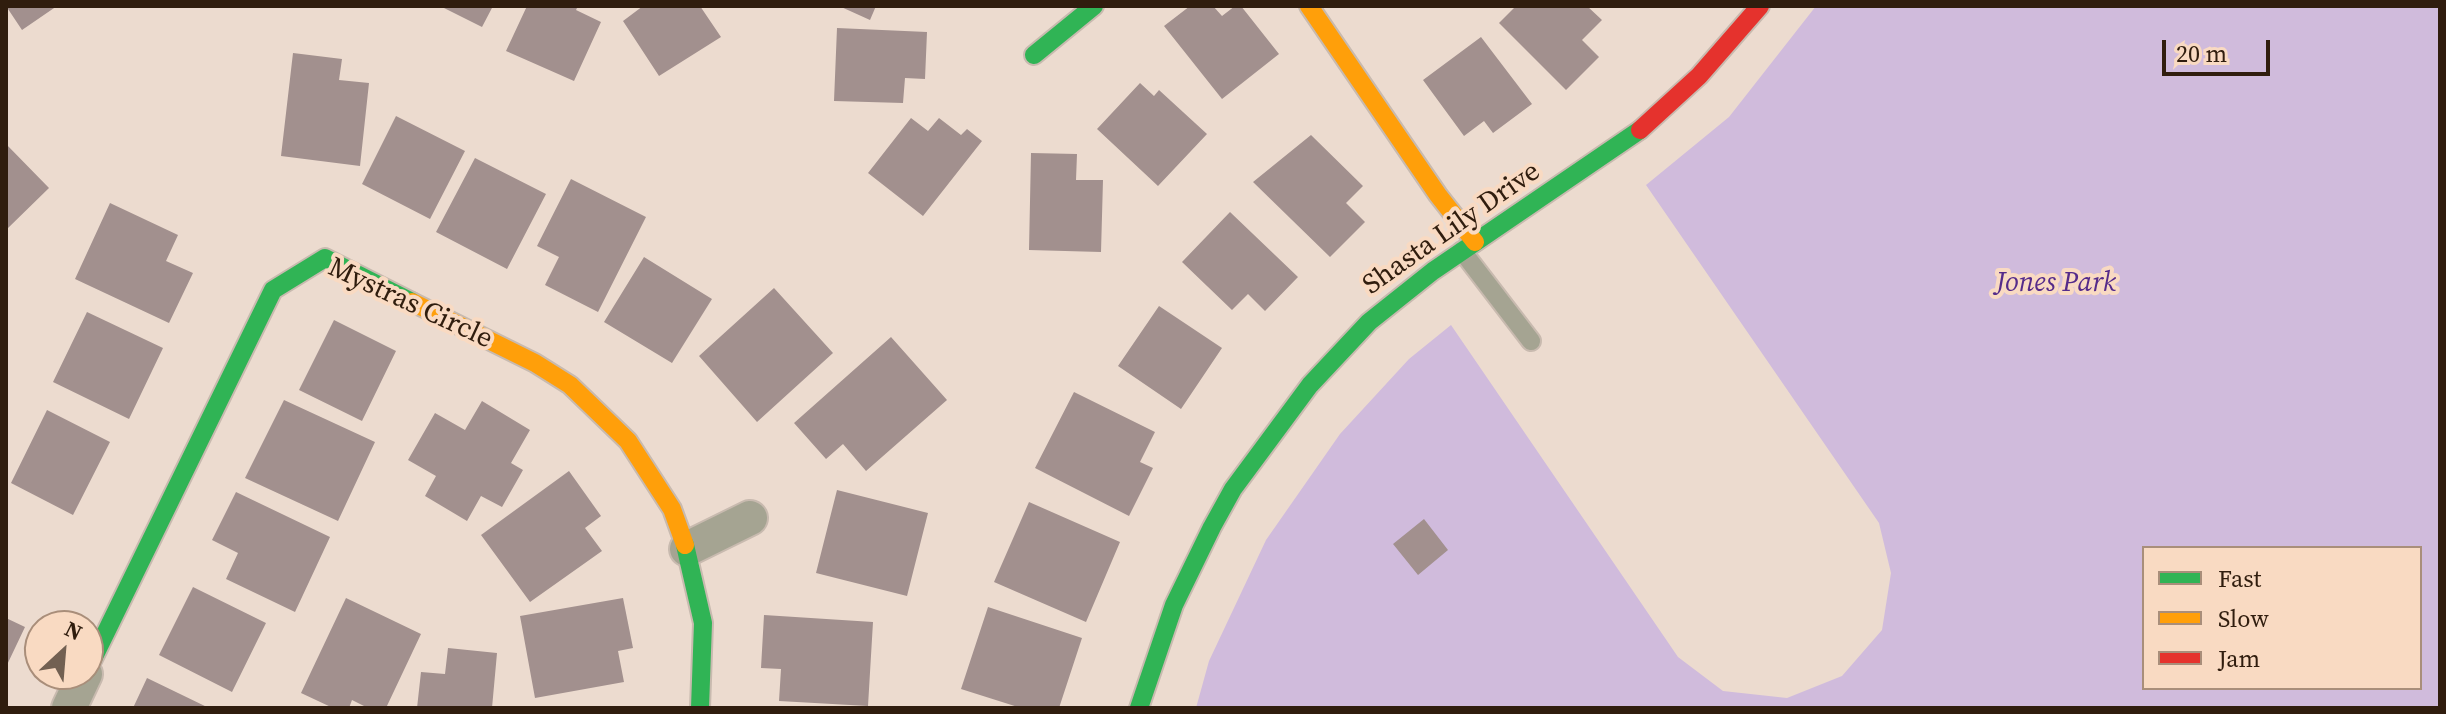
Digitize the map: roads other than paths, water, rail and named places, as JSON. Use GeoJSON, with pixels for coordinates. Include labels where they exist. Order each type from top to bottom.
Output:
{"type":"FeatureCollection","features":[{"type":"Feature","properties":{"kind":"street"},"geometry":{"type":"LineString","coordinates":[[1034,55],[1094,6]]}},
{"type":"Feature","properties":{"kind":"street"},"geometry":{"type":"LineString","coordinates":[[1309,6],[1438,195],[1468,246]]}},
{"type":"Feature","properties":{"kind":"street","name":"Shasta Lily Drive"},"geometry":{"type":"LineString","coordinates":[[1139,708],[1187,579],[1233,489],[1310,385],[1369,322],[1468,246],[1578,176],[1641,129],[1699,76],[1760,6]]}},
{"type":"Feature","properties":{"kind":"street","name":"Mystras Circle"},"geometry":{"type":"LineString","coordinates":[[104,636],[273,290],[325,258],[535,363],[570,385],[628,441],[672,509],[687,549],[703,623],[700,708]]}},
{"type":"Feature","properties":{"kind":"street"},"geometry":{"type":"LineString","coordinates":[[687,549],[750,518]]}},
{"type":"Feature","properties":{"kind":"street","name":"Mystras Circle"},"geometry":{"type":"LineString","coordinates":[[69,708],[78,690]]}},
{"type":"Feature","properties":{"kind":"lane"},"geometry":{"type":"LineString","coordinates":[[1468,246],[1531,341]]}},
{"type":"Feature","properties":{"kind":"park label","name":"Jones Park"},"geometry":{"type":"Point","coordinates":[2056,284]}}]}
